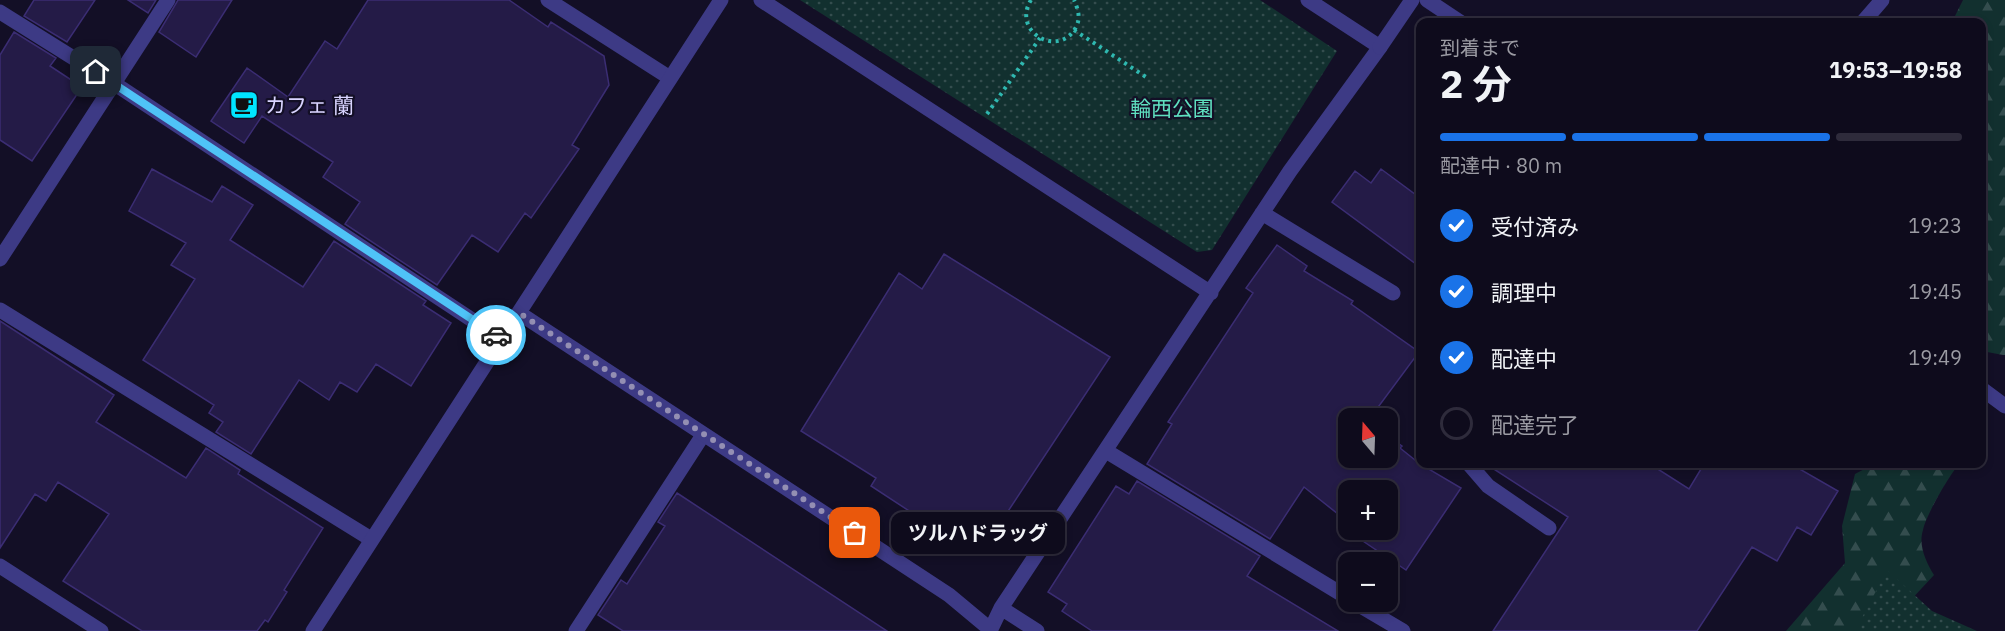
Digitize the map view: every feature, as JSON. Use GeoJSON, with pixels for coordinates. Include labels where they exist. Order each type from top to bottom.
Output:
{"type":"FeatureCollection","features":[{"type":"Feature","properties":{"kind":"street"},"geometry":{"type":"LineString","coordinates":[[0,259],[168,0]]}},
{"type":"Feature","properties":{"kind":"street"},"geometry":{"type":"LineString","coordinates":[[548,0],[670,78]]}},
{"type":"Feature","properties":{"kind":"street"},"geometry":{"type":"LineString","coordinates":[[313,631],[721,0]]}},
{"type":"Feature","properties":{"kind":"street"},"geometry":{"type":"LineString","coordinates":[[761,0],[1210,293]]}},
{"type":"Feature","properties":{"kind":"street"},"geometry":{"type":"LineString","coordinates":[[1308,0],[1380,47]]}},
{"type":"Feature","properties":{"kind":"street"},"geometry":{"type":"LineString","coordinates":[[519,313],[949,595],[991,630],[1001,608],[1290,171],[1412,0]]}},
{"type":"Feature","properties":{"kind":"street"},"geometry":{"type":"LineString","coordinates":[[1427,0],[1454,18]]}},
{"type":"Feature","properties":{"kind":"street"},"geometry":{"type":"LineString","coordinates":[[1866,18],[1882,0]]}},
{"type":"Feature","properties":{"kind":"street"},"geometry":{"type":"LineString","coordinates":[[0,12],[115,84],[501,339]]}},
{"type":"Feature","properties":{"kind":"street"},"geometry":{"type":"LineString","coordinates":[[1262,213],[1393,293]]}},
{"type":"Feature","properties":{"kind":"street"},"geometry":{"type":"LineString","coordinates":[[0,310],[371,539]]}},
{"type":"Feature","properties":{"kind":"street"},"geometry":{"type":"LineString","coordinates":[[1986,392],[2005,406]]}},
{"type":"Feature","properties":{"kind":"street"},"geometry":{"type":"LineString","coordinates":[[576,631],[703,435]]}},
{"type":"Feature","properties":{"kind":"street"},"geometry":{"type":"LineString","coordinates":[[1106,451],[1338,592]]}},
{"type":"Feature","properties":{"kind":"street"},"geometry":{"type":"LineString","coordinates":[[1472,468],[1488,486],[1549,528]]}},
{"type":"Feature","properties":{"kind":"street"},"geometry":{"type":"LineString","coordinates":[[0,566],[101,631]]}},
{"type":"Feature","properties":{"kind":"street"},"geometry":{"type":"LineString","coordinates":[[1001,608],[1037,631]]}},
{"type":"Feature","properties":{"kind":"street"},"geometry":{"type":"LineString","coordinates":[[1371,612],[1403,631]]}},
{"type":"Feature","properties":{"kind":"path"},"geometry":{"type":"LineString","coordinates":[[1030,1],[1026,13],[1031,30],[1040,38],[1053,42],[1061,40],[1074,30],[1079,15],[1074,0]]}},
{"type":"Feature","properties":{"kind":"path"},"geometry":{"type":"LineString","coordinates":[[1074,30],[1146,77]]}},
{"type":"Feature","properties":{"kind":"path"},"geometry":{"type":"LineString","coordinates":[[984,117],[1040,38]]}},
{"type":"Feature","properties":{"kind":"green space","name":"輪西公園"},"geometry":{"type":"Polygon","coordinates":[[[800,0],[1260,0],[1337,51],[1212,250],[1197,252],[800,0]]]}},
{"type":"Feature","properties":{"kind":"green space"},"geometry":{"type":"Polygon","coordinates":[[[1963,0],[2005,0],[2005,355],[1986,352],[1986,18],[1954,18],[1963,0]]]}},
{"type":"Feature","properties":{"kind":"green space"},"geometry":{"type":"Polygon","coordinates":[[[1866,468],[1956,468],[1933,506],[1922,536],[1924,553],[1934,575],[1895,617],[1890,631],[1786,631],[1845,563],[1842,526],[1855,474],[1866,468]]]}},
{"type":"Feature","properties":{"kind":"green space"},"geometry":{"type":"Polygon","coordinates":[[[1887,570],[1932,611],[1977,631],[1855,631],[1887,570]]]}},
{"type":"Feature","properties":{"kind":"building"},"geometry":{"type":"Polygon","coordinates":[[[34,0],[95,0],[67,42],[24,16],[34,0]]]}},
{"type":"Feature","properties":{"kind":"building"},"geometry":{"type":"Polygon","coordinates":[[[128,0],[156,0],[148,13],[128,0]]]}},
{"type":"Feature","properties":{"kind":"building"},"geometry":{"type":"Polygon","coordinates":[[[178,0],[232,0],[196,57],[159,32],[178,0]]]}},
{"type":"Feature","properties":{"kind":"building"},"geometry":{"type":"Polygon","coordinates":[[[368,0],[509,0],[548,27],[551,22],[604,56],[609,85],[572,145],[579,149],[531,218],[525,213],[498,252],[472,235],[437,285],[345,224],[360,202],[323,177],[333,162],[262,116],[244,143],[211,121],[247,68],[288,97],[325,41],[337,49],[368,0]]]}},
{"type":"Feature","properties":{"kind":"building"},"geometry":{"type":"Polygon","coordinates":[[[14,32],[56,58],[50,66],[82,87],[32,161],[0,140],[0,55],[14,32]]]}},
{"type":"Feature","properties":{"kind":"building"},"geometry":{"type":"Polygon","coordinates":[[[152,169],[212,202],[222,186],[253,205],[230,240],[303,287],[334,241],[426,301],[423,305],[451,323],[411,386],[376,364],[357,392],[340,382],[329,400],[299,380],[251,454],[216,432],[223,422],[209,413],[214,405],[143,360],[195,279],[171,265],[186,243],[129,211],[152,169]]]}},
{"type":"Feature","properties":{"kind":"building"},"geometry":{"type":"Polygon","coordinates":[[[1381,169],[1416,195],[1416,264],[1332,202],[1355,171],[1371,183],[1381,169]]]}},
{"type":"Feature","properties":{"kind":"building"},"geometry":{"type":"Polygon","coordinates":[[[1277,245],[1307,266],[1304,271],[1353,301],[1351,304],[1416,350],[1416,356],[1377,408],[1338,408],[1338,468],[1398,468],[1398,443],[1402,446],[1400,448],[1416,461],[1416,468],[1427,468],[1461,488],[1406,570],[1398,565],[1398,552],[1379,552],[1361,540],[1398,540],[1398,480],[1338,480],[1338,514],[1304,487],[1270,539],[1147,464],[1172,424],[1168,422],[1253,293],[1246,288],[1277,245]]]}},
{"type":"Feature","properties":{"kind":"building"},"geometry":{"type":"Polygon","coordinates":[[[944,254],[1110,357],[985,546],[982,543],[975,554],[871,486],[876,478],[801,431],[899,273],[922,289],[944,254]]]}},
{"type":"Feature","properties":{"kind":"building"},"geometry":{"type":"Polygon","coordinates":[[[0,321],[114,395],[96,422],[186,478],[206,448],[240,470],[238,474],[323,528],[284,590],[287,592],[268,622],[265,620],[257,631],[142,631],[63,581],[109,514],[58,482],[46,501],[35,494],[0,548],[0,321]]]}},
{"type":"Feature","properties":{"kind":"building"},"geometry":{"type":"Polygon","coordinates":[[[1492,468],[1656,468],[1689,489],[1702,468],[1798,468],[1838,491],[1811,535],[1797,527],[1777,561],[1752,547],[1697,631],[1493,631],[1568,517],[1492,468]]]}},
{"type":"Feature","properties":{"kind":"building"},"geometry":{"type":"Polygon","coordinates":[[[1137,481],[1260,556],[1247,576],[1338,631],[1092,631],[1062,611],[1067,604],[1048,592],[1116,486],[1129,494],[1137,481]]]}},
{"type":"Feature","properties":{"kind":"building"},"geometry":{"type":"Polygon","coordinates":[[[677,493],[887,631],[623,631],[598,615],[621,580],[627,584],[665,526],[658,522],[677,493]]]}},
{"type":"Feature","properties":{"kind":"way so far"},"geometry":{"type":"LineString","coordinates":[[496,335],[501,339],[519,313],[855,533]]}},
{"type":"Feature","properties":{"kind":"place","name":"カフェ 蘭"},"geometry":{"type":"Point","coordinates":[244,105]}},
{"type":"Feature","properties":{"kind":"place","name":"ツルハドラッグ"},"geometry":{"type":"Point","coordinates":[855,533]}},
{"type":"Feature","properties":{"kind":"route"},"geometry":{"type":"LineString","coordinates":[[96,72],[496,335]]}}]}
